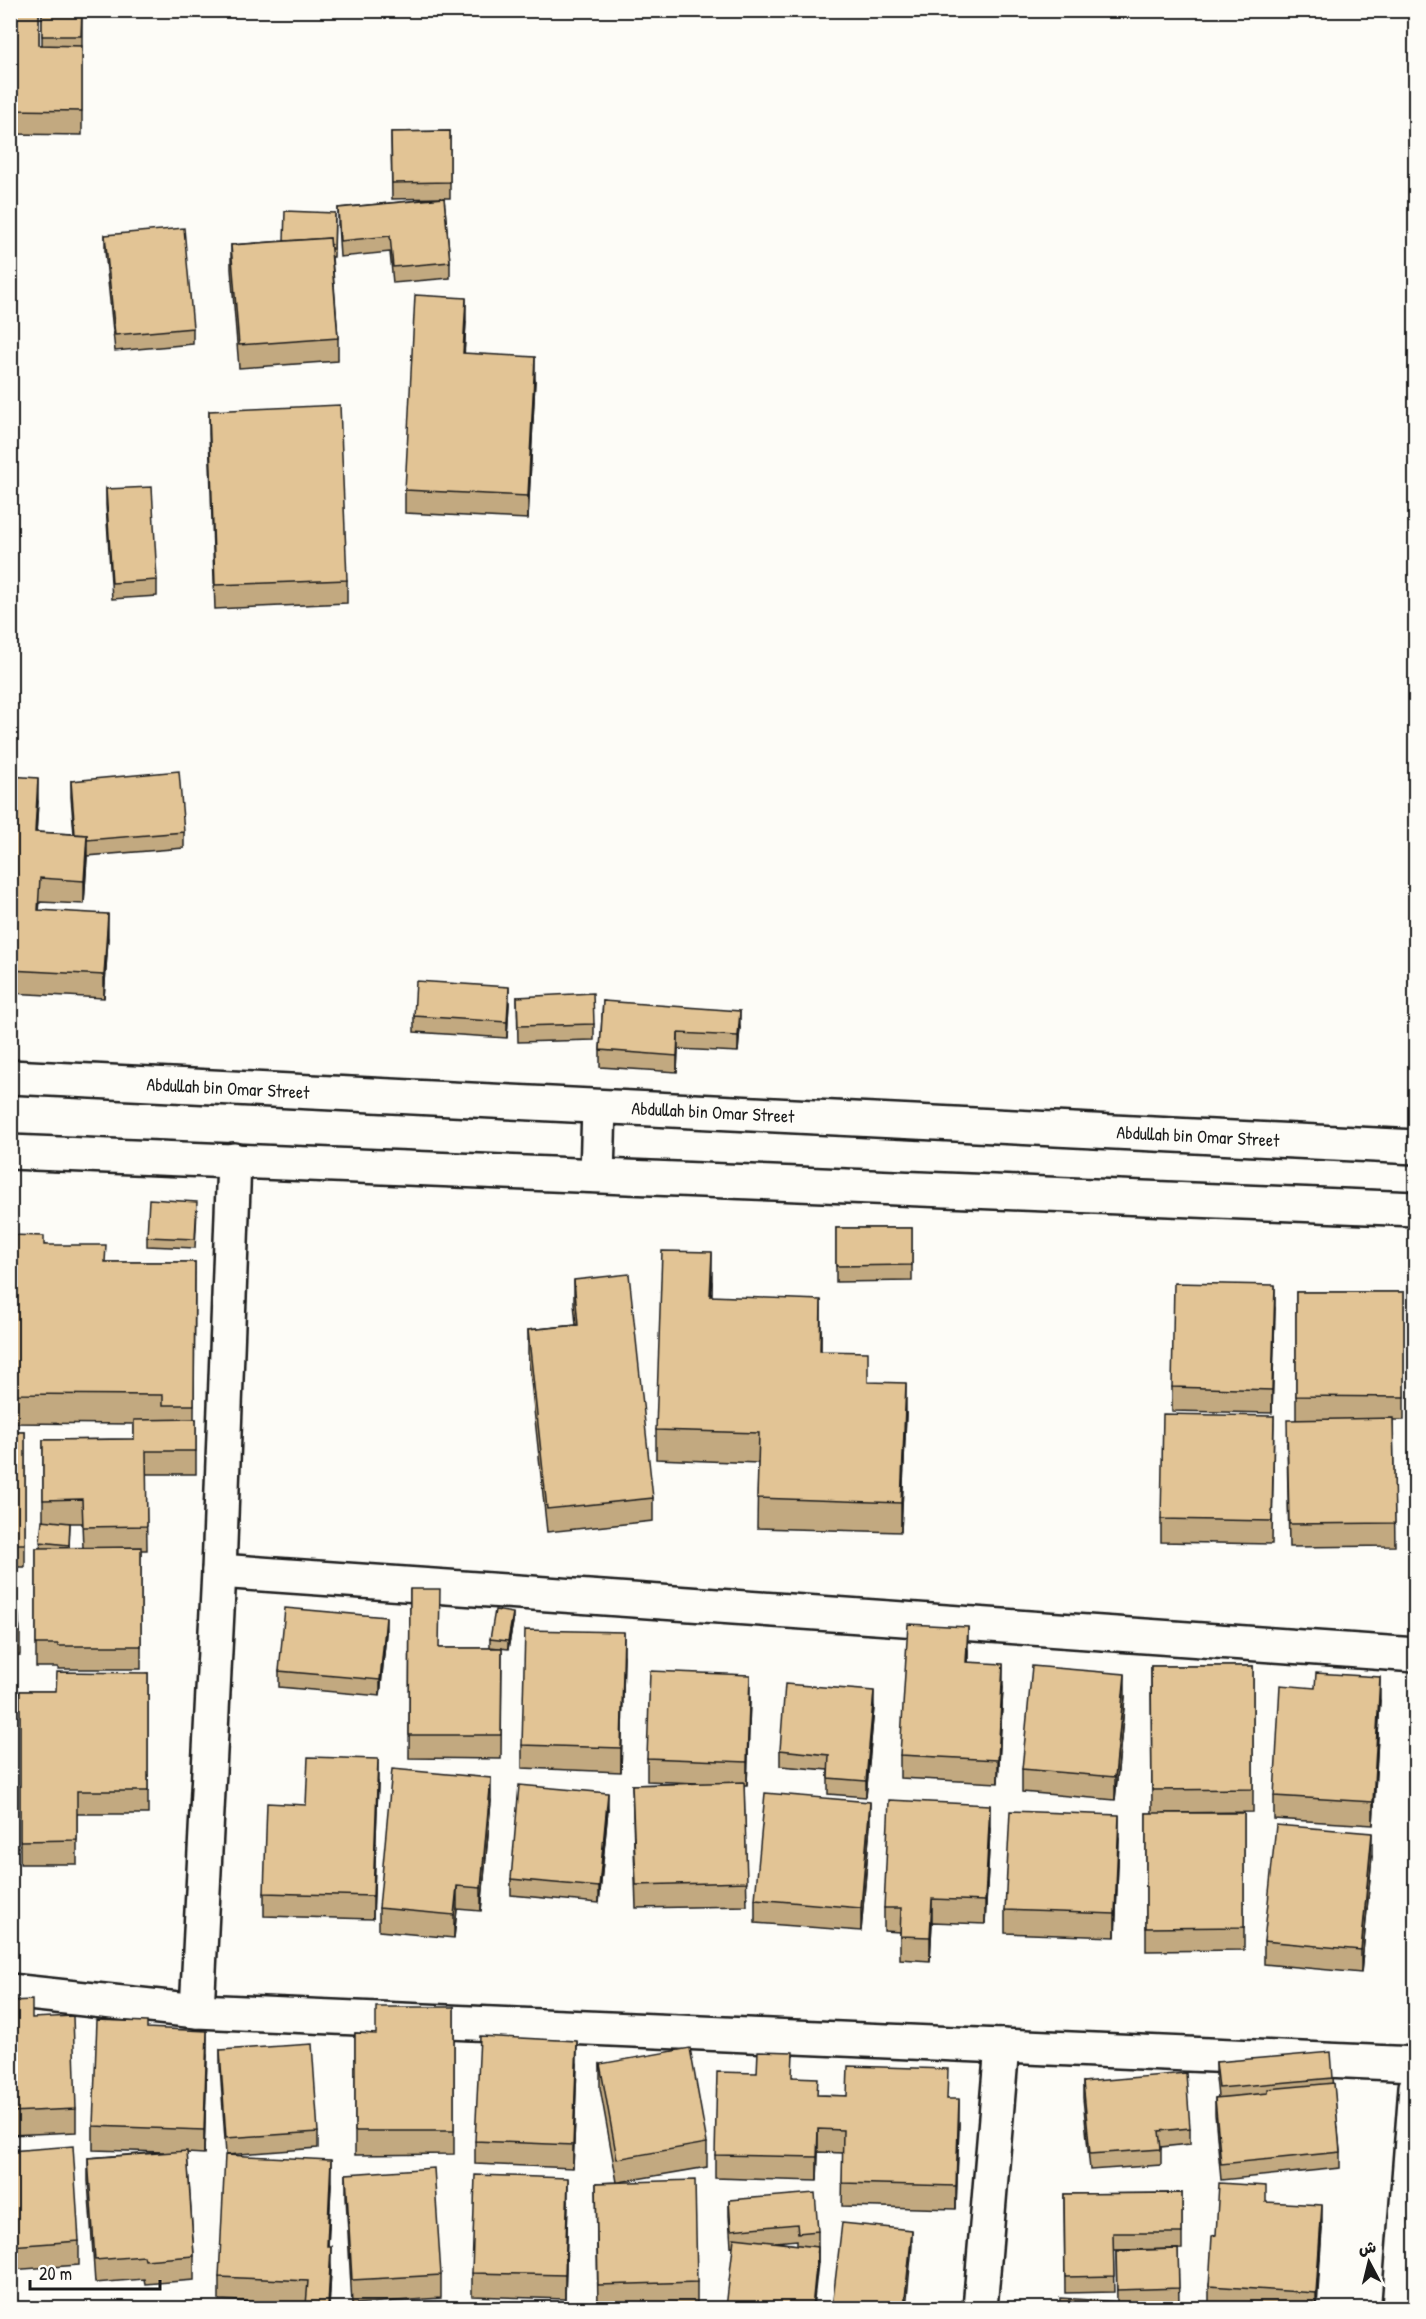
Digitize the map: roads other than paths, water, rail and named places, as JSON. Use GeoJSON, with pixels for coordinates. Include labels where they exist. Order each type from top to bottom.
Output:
{"type":"FeatureCollection","features":[{"type":"Feature","properties":{"kind":"street","name":"Abdullah bin Omar Street"},"geometry":{"type":"LineString","coordinates":[[10,1077],[1416,1147]]}},
{"type":"Feature","properties":{"kind":"street"},"geometry":{"type":"LineString","coordinates":[[597,1175],[599,1107]]}},
{"type":"Feature","properties":{"kind":"street"},"geometry":{"type":"LineString","coordinates":[[10,1152],[1416,1209]]}},
{"type":"Feature","properties":{"kind":"street"},"geometry":{"type":"LineString","coordinates":[[197,2011],[219,1570],[234,1160]]}},
{"type":"Feature","properties":{"kind":"street"},"geometry":{"type":"LineString","coordinates":[[219,1570],[1416,1655]]}},
{"type":"Feature","properties":{"kind":"street"},"geometry":{"type":"LineString","coordinates":[[10,1990],[197,2011],[1416,2064]]}},
{"type":"Feature","properties":{"kind":"street"},"geometry":{"type":"LineString","coordinates":[[980,2308],[1002,2046]]}},
{"type":"Feature","properties":{"kind":"street"},"geometry":{"type":"LineString","coordinates":[[1399,2308],[1416,2087]]}}]}
